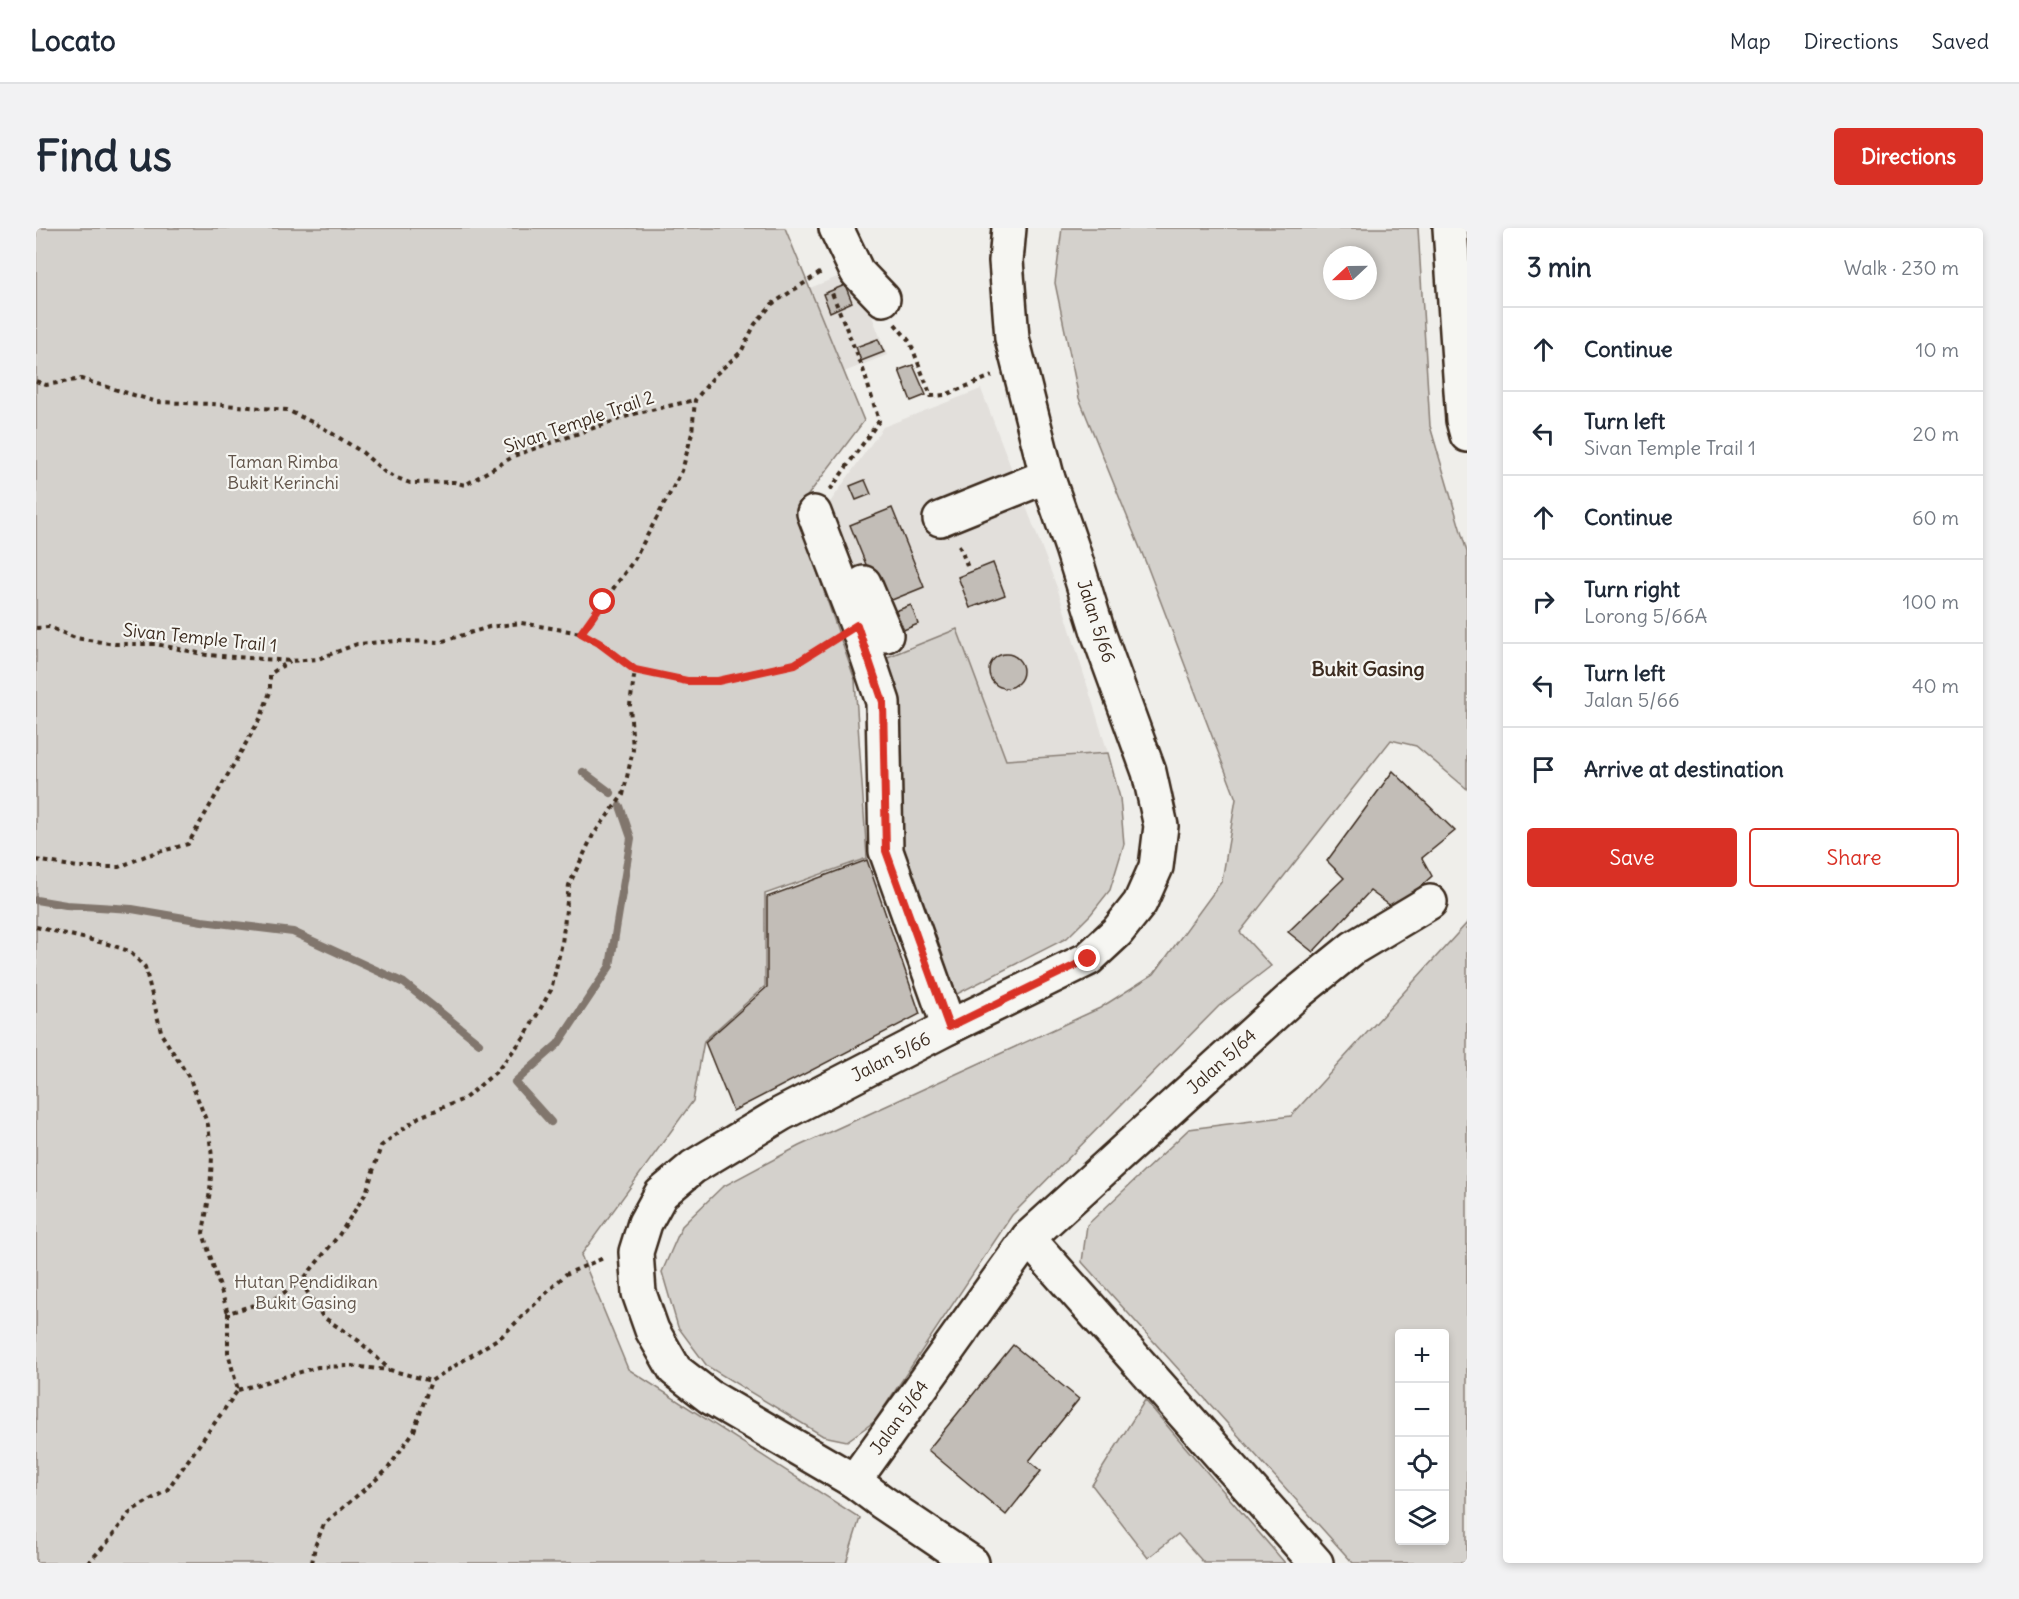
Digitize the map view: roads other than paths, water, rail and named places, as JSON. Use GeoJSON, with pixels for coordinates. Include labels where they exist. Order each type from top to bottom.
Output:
{"type":"FeatureCollection","features":[{"type":"Feature","properties":{"kind":"street"},"geometry":{"type":"LineString","coordinates":[[836,228],[857,272],[883,299]]}},
{"type":"Feature","properties":{"kind":"street","name":"Jalan 5/66"},"geometry":{"type":"LineString","coordinates":[[972,1563],[854,1481],[710,1396],[675,1370],[652,1330],[639,1293],[636,1252],[645,1223],[661,1194],[693,1167],[781,1114],[949,1027],[1088,959],[1117,932],[1140,903],[1156,867],[1161,826],[1149,772],[1098,632],[1047,476],[1012,338],[1006,261],[1009,228]]}},
{"type":"Feature","properties":{"kind":"street"},"geometry":{"type":"LineString","coordinates":[[1450,228],[1462,420],[1467,435]]}},
{"type":"Feature","properties":{"kind":"street"},"geometry":{"type":"LineString","coordinates":[[940,519],[1047,476]]}},
{"type":"Feature","properties":{"kind":"street"},"geometry":{"type":"LineString","coordinates":[[818,525],[872,630],[883,702],[886,851],[949,1027]]}},
{"type":"Feature","properties":{"kind":"street","name":"Jalan 5/64"},"geometry":{"type":"LineString","coordinates":[[854,1481],[1028,1238],[1295,995],[1353,948],[1430,902]]}},
{"type":"Feature","properties":{"kind":"street"},"geometry":{"type":"LineString","coordinates":[[1028,1238],[1316,1563]]}},
{"type":"Feature","properties":{"kind":"waterway"},"geometry":{"type":"LineString","coordinates":[[583,772],[611,793]]}},
{"type":"Feature","properties":{"kind":"waterway"},"geometry":{"type":"LineString","coordinates":[[551,1122],[515,1082],[558,1044],[610,966],[631,838],[620,806]]}},
{"type":"Feature","properties":{"kind":"waterway"},"geometry":{"type":"LineString","coordinates":[[36,900],[66,905],[132,909],[202,921],[293,932],[404,983],[479,1043]]}},
{"type":"Feature","properties":{"kind":"district","name":"Bukit Gasing"},"geometry":{"type":"Point","coordinates":[1368,669]}},
{"type":"Feature","properties":{"kind":"park label","name":"Taman Rimba Bukit Kerinchi"},"geometry":{"type":"Point","coordinates":[283,472]}},
{"type":"Feature","properties":{"kind":"park label","name":"Hutan Pendidikan Bukit Gasing"},"geometry":{"type":"Point","coordinates":[306,1292]}}]}
